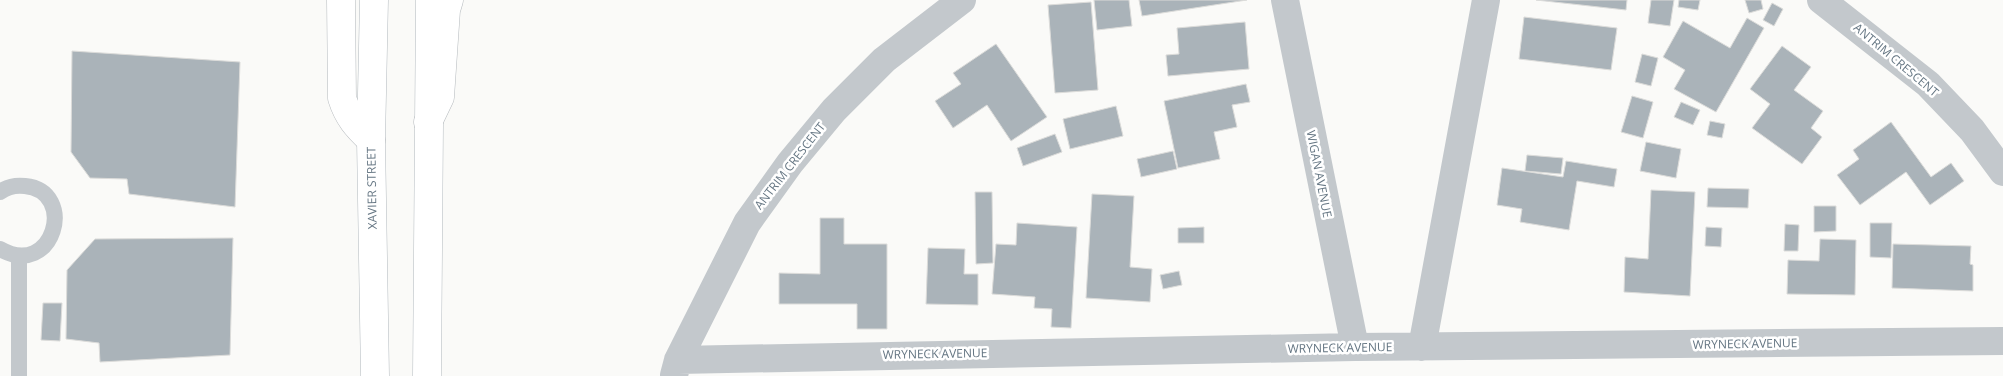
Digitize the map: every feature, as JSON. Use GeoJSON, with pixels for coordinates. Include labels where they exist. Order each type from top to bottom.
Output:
{"type":"FeatureCollection","features":[{"type":"Feature","properties":{"kind":"main road"},"geometry":{"type":"LineString","coordinates":[[341,0],[342,98],[346,111],[354,124],[371,140]]}},
{"type":"Feature","properties":{"kind":"main road","name":"XAVIER STREET"},"geometry":{"type":"LineString","coordinates":[[374,0],[371,140],[375,376]]}},
{"type":"Feature","properties":{"kind":"main road"},"geometry":{"type":"LineString","coordinates":[[426,376],[430,0]]}},
{"type":"Feature","properties":{"kind":"main road"},"geometry":{"type":"LineString","coordinates":[[428,122],[440,97],[446,10],[449,0]]}},
{"type":"Feature","properties":{"kind":"street","name":"ANTRIM CRESCENT"},"geometry":{"type":"LineString","coordinates":[[676,368],[747,223],[790,163],[834,110],[884,60],[962,0]]}},
{"type":"Feature","properties":{"kind":"street","name":"WIGAN AVENUE"},"geometry":{"type":"LineString","coordinates":[[1285,0],[1355,347]]}},
{"type":"Feature","properties":{"kind":"street"},"geometry":{"type":"LineString","coordinates":[[1422,347],[1486,0]]}},
{"type":"Feature","properties":{"kind":"street","name":"ANTRIM CRESCENT"},"geometry":{"type":"LineString","coordinates":[[1821,0],[1928,84],[1972,130],[2003,172]]}},
{"type":"Feature","properties":{"kind":"street","name":"WRYNECK AVENUE"},"geometry":{"type":"LineString","coordinates":[[676,368],[1355,347],[2003,341]]}},
{"type":"Feature","properties":{"kind":"lane"},"geometry":{"type":"LineString","coordinates":[[0,192],[17,185],[31,186],[42,192],[52,203],[56,216],[55,228],[50,239],[42,248],[31,254],[19,256],[0,249]]}},
{"type":"Feature","properties":{"kind":"lane"},"geometry":{"type":"LineString","coordinates":[[19,256],[19,376]]}},
{"type":"Feature","properties":{"kind":"building"},"geometry":{"type":"Polygon","coordinates":[[[1094,0],[1129,0],[1132,26],[1097,30],[1094,0]]]}},
{"type":"Feature","properties":{"kind":"building"},"geometry":{"type":"Polygon","coordinates":[[[1139,0],[1247,0],[1142,16],[1139,0]]]}},
{"type":"Feature","properties":{"kind":"building"},"geometry":{"type":"Polygon","coordinates":[[[1536,0],[1627,0],[1626,10],[1536,0]]]}},
{"type":"Feature","properties":{"kind":"building"},"geometry":{"type":"Polygon","coordinates":[[[1651,0],[1674,0],[1670,26],[1648,23],[1651,0]]]}},
{"type":"Feature","properties":{"kind":"building"},"geometry":{"type":"Polygon","coordinates":[[[1679,0],[1700,0],[1698,10],[1678,7],[1679,0]]]}},
{"type":"Feature","properties":{"kind":"building"},"geometry":{"type":"Polygon","coordinates":[[[1745,0],[1761,0],[1763,9],[1749,13],[1745,0]]]}},
{"type":"Feature","properties":{"kind":"building"},"geometry":{"type":"Polygon","coordinates":[[[1091,2],[1098,90],[1055,93],[1048,5],[1091,2]]]}},
{"type":"Feature","properties":{"kind":"building"},"geometry":{"type":"Polygon","coordinates":[[[1772,3],[1783,9],[1774,26],[1763,20],[1772,3]]]}},
{"type":"Feature","properties":{"kind":"building"},"geometry":{"type":"Polygon","coordinates":[[[1524,17],[1617,28],[1611,70],[1519,59],[1524,17]]]}},
{"type":"Feature","properties":{"kind":"building"},"geometry":{"type":"Polygon","coordinates":[[[1747,18],[1764,28],[1716,112],[1674,89],[1685,70],[1663,57],[1683,21],[1730,48],[1747,18]]]}},
{"type":"Feature","properties":{"kind":"building"},"geometry":{"type":"Polygon","coordinates":[[[1245,22],[1249,69],[1168,76],[1166,55],[1179,54],[1177,28],[1245,22]]]}},
{"type":"Feature","properties":{"kind":"building"},"geometry":{"type":"Polygon","coordinates":[[[996,44],[1047,117],[1011,141],[987,105],[953,128],[935,101],[961,84],[953,73],[996,44]]]}},
{"type":"Feature","properties":{"kind":"building"},"geometry":{"type":"Polygon","coordinates":[[[1782,46],[1811,67],[1794,90],[1823,111],[1811,128],[1822,137],[1802,164],[1752,128],[1770,104],[1750,89],[1782,46]]]}},
{"type":"Feature","properties":{"kind":"building"},"geometry":{"type":"Polygon","coordinates":[[[72,51],[240,62],[235,207],[129,194],[127,179],[90,178],[71,152],[72,51]]]}},
{"type":"Feature","properties":{"kind":"building"},"geometry":{"type":"Polygon","coordinates":[[[1642,54],[1658,58],[1651,86],[1635,82],[1642,54]]]}},
{"type":"Feature","properties":{"kind":"building"},"geometry":{"type":"Polygon","coordinates":[[[1246,84],[1250,102],[1232,105],[1237,127],[1214,132],[1220,159],[1178,168],[1164,101],[1246,84]]]}},
{"type":"Feature","properties":{"kind":"building"},"geometry":{"type":"Polygon","coordinates":[[[1632,96],[1653,102],[1643,138],[1621,132],[1632,96]]]}},
{"type":"Feature","properties":{"kind":"building"},"geometry":{"type":"Polygon","coordinates":[[[1681,102],[1700,110],[1693,125],[1674,117],[1681,102]]]}},
{"type":"Feature","properties":{"kind":"building"},"geometry":{"type":"Polygon","coordinates":[[[1116,106],[1123,136],[1070,149],[1063,119],[1116,106]]]}},
{"type":"Feature","properties":{"kind":"building"},"geometry":{"type":"Polygon","coordinates":[[[1710,121],[1725,124],[1722,138],[1707,135],[1710,121]]]}},
{"type":"Feature","properties":{"kind":"building"},"geometry":{"type":"Polygon","coordinates":[[[1891,122],[1931,177],[1951,163],[1964,181],[1930,205],[1906,172],[1860,205],[1837,175],[1859,159],[1853,150],[1891,122]]]}},
{"type":"Feature","properties":{"kind":"building"},"geometry":{"type":"Polygon","coordinates":[[[1055,134],[1062,152],[1023,166],[1017,148],[1055,134]]]}},
{"type":"Feature","properties":{"kind":"building"},"geometry":{"type":"Polygon","coordinates":[[[1646,142],[1681,149],[1676,178],[1640,171],[1646,142]]]}},
{"type":"Feature","properties":{"kind":"building"},"geometry":{"type":"Polygon","coordinates":[[[1173,151],[1177,169],[1141,177],[1137,159],[1173,151]]]}},
{"type":"Feature","properties":{"kind":"building"},"geometry":{"type":"Polygon","coordinates":[[[1527,155],[1563,158],[1561,174],[1525,171],[1527,155]]]}},
{"type":"Feature","properties":{"kind":"building"},"geometry":{"type":"Polygon","coordinates":[[[1566,161],[1617,169],[1614,187],[1577,181],[1569,230],[1520,222],[1522,209],[1497,205],[1502,168],[1563,177],[1566,161]]]}},
{"type":"Feature","properties":{"kind":"building"},"geometry":{"type":"Polygon","coordinates":[[[1708,188],[1749,189],[1748,208],[1707,207],[1708,188]]]}},
{"type":"Feature","properties":{"kind":"building"},"geometry":{"type":"Polygon","coordinates":[[[1651,190],[1695,192],[1690,296],[1624,292],[1625,257],[1648,259],[1651,190]]]}},
{"type":"Feature","properties":{"kind":"building"},"geometry":{"type":"Polygon","coordinates":[[[975,192],[992,192],[993,263],[976,264],[975,192]]]}},
{"type":"Feature","properties":{"kind":"building"},"geometry":{"type":"Polygon","coordinates":[[[1092,194],[1134,196],[1130,267],[1152,269],[1150,302],[1086,298],[1092,194]]]}},
{"type":"Feature","properties":{"kind":"building"},"geometry":{"type":"Polygon","coordinates":[[[1814,206],[1836,206],[1836,231],[1814,232],[1814,206]]]}},
{"type":"Feature","properties":{"kind":"building"},"geometry":{"type":"Polygon","coordinates":[[[820,218],[844,218],[844,244],[887,244],[887,329],[857,329],[857,304],[779,304],[779,273],[820,274],[820,218]]]}},
{"type":"Feature","properties":{"kind":"building"},"geometry":{"type":"Polygon","coordinates":[[[1017,223],[1077,227],[1071,328],[1051,327],[1052,309],[1034,308],[1035,297],[992,294],[996,244],[1016,245],[1017,223]]]}},
{"type":"Feature","properties":{"kind":"building"},"geometry":{"type":"Polygon","coordinates":[[[1870,223],[1892,223],[1891,258],[1870,257],[1870,223]]]}},
{"type":"Feature","properties":{"kind":"building"},"geometry":{"type":"Polygon","coordinates":[[[1785,224],[1799,225],[1798,251],[1784,251],[1785,224]]]}},
{"type":"Feature","properties":{"kind":"building"},"geometry":{"type":"Polygon","coordinates":[[[1204,227],[1204,243],[1178,243],[1178,228],[1204,227]]]}},
{"type":"Feature","properties":{"kind":"building"},"geometry":{"type":"Polygon","coordinates":[[[1706,227],[1722,228],[1721,247],[1705,246],[1706,227]]]}},
{"type":"Feature","properties":{"kind":"building"},"geometry":{"type":"Polygon","coordinates":[[[233,238],[230,355],[100,362],[99,343],[66,339],[67,270],[95,239],[233,238]]]}},
{"type":"Feature","properties":{"kind":"building"},"geometry":{"type":"Polygon","coordinates":[[[1820,239],[1856,240],[1855,295],[1787,294],[1788,260],[1819,261],[1820,239]]]}},
{"type":"Feature","properties":{"kind":"building"},"geometry":{"type":"Polygon","coordinates":[[[1893,244],[1971,246],[1970,264],[1973,265],[1973,291],[1892,288],[1893,244]]]}},
{"type":"Feature","properties":{"kind":"building"},"geometry":{"type":"Polygon","coordinates":[[[928,248],[965,249],[964,274],[978,274],[978,305],[926,304],[928,248]]]}},
{"type":"Feature","properties":{"kind":"building"},"geometry":{"type":"Polygon","coordinates":[[[1179,271],[1182,285],[1163,289],[1160,275],[1179,271]]]}},
{"type":"Feature","properties":{"kind":"building"},"geometry":{"type":"Polygon","coordinates":[[[43,303],[62,303],[60,341],[41,340],[43,303]]]}}]}
